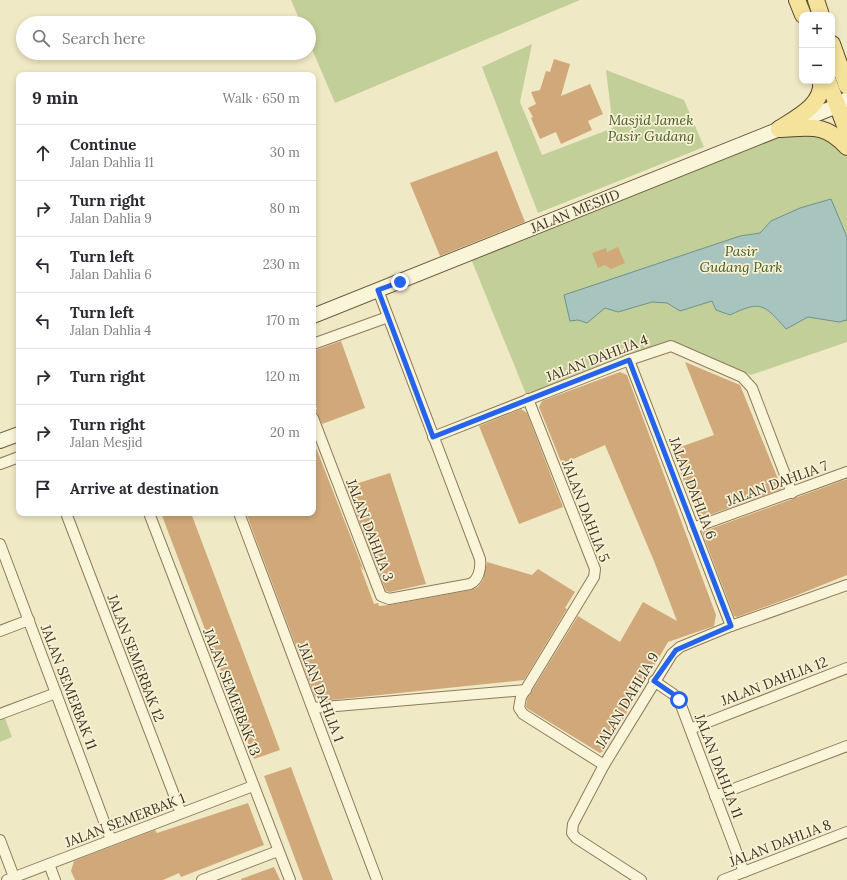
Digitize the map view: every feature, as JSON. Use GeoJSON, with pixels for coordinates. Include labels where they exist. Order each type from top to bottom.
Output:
{"type":"FeatureCollection","features":[{"type":"Feature","properties":{"kind":"main road"},"geometry":{"type":"LineString","coordinates":[[797,0],[802,12]]}},
{"type":"Feature","properties":{"kind":"main road"},"geometry":{"type":"LineString","coordinates":[[816,0],[820,12]]}},
{"type":"Feature","properties":{"kind":"main road"},"geometry":{"type":"LineString","coordinates":[[835,47],[847,62]]}},
{"type":"Feature","properties":{"kind":"main road"},"geometry":{"type":"LineString","coordinates":[[834,48],[847,86]]}},
{"type":"Feature","properties":{"kind":"main road"},"geometry":{"type":"LineString","coordinates":[[779,129],[812,106],[820,95],[821,84]]}},
{"type":"Feature","properties":{"kind":"main road"},"geometry":{"type":"LineString","coordinates":[[830,84],[844,104],[847,131]]}},
{"type":"Feature","properties":{"kind":"main road","name":"JALAN MESJID"},"geometry":{"type":"LineString","coordinates":[[316,315],[844,104]]}},
{"type":"Feature","properties":{"kind":"main road"},"geometry":{"type":"LineString","coordinates":[[779,129],[818,128],[827,130],[834,134],[847,147]]}},
{"type":"Feature","properties":{"kind":"main road"},"geometry":{"type":"LineString","coordinates":[[0,441],[16,435]]}},
{"type":"Feature","properties":{"kind":"street"},"geometry":{"type":"LineString","coordinates":[[378,290],[433,437]]}},
{"type":"Feature","properties":{"kind":"street"},"geometry":{"type":"LineString","coordinates":[[316,343],[388,317]]}},
{"type":"Feature","properties":{"kind":"street","name":"JALAN DAHLIA 4"},"geometry":{"type":"LineString","coordinates":[[433,437],[629,360],[671,346],[744,378],[752,388],[792,493]]}},
{"type":"Feature","properties":{"kind":"street","name":"JALAN DAHLIA 6"},"geometry":{"type":"LineString","coordinates":[[629,360],[731,626]]}},
{"type":"Feature","properties":{"kind":"street","name":"JALAN DAHLIA 5"},"geometry":{"type":"LineString","coordinates":[[528,399],[595,569],[594,577],[526,690],[520,701],[519,708],[521,712],[604,765]]}},
{"type":"Feature","properties":{"kind":"street","name":"JALAN DAHLIA 3"},"geometry":{"type":"LineString","coordinates":[[316,426],[376,587],[381,596],[386,599],[472,584],[479,574],[480,560],[433,437]]}},
{"type":"Feature","properties":{"kind":"street"},"geometry":{"type":"LineString","coordinates":[[0,464],[16,458]]}},
{"type":"Feature","properties":{"kind":"street","name":"JALAN DAHLIA 7"},"geometry":{"type":"LineString","coordinates":[[693,528],[847,472]]}},
{"type":"Feature","properties":{"kind":"street","name":"JALAN SEMERBAK 12"},"geometry":{"type":"LineString","coordinates":[[67,516],[181,813]]}},
{"type":"Feature","properties":{"kind":"street","name":"JALAN SEMERBAK 13"},"geometry":{"type":"LineString","coordinates":[[150,516],[290,880]]}},
{"type":"Feature","properties":{"kind":"street","name":"JALAN DAHLIA 1"},"geometry":{"type":"LineString","coordinates":[[240,516],[377,880]]}},
{"type":"Feature","properties":{"kind":"street","name":"JALAN SEMERBAK 11"},"geometry":{"type":"LineString","coordinates":[[0,546],[111,840]]}},
{"type":"Feature","properties":{"kind":"street","name":"JALAN DAHLIA 9"},"geometry":{"type":"LineString","coordinates":[[641,880],[576,838],[572,832],[573,824],[604,765],[654,681],[676,650],[731,626],[847,584]]}},
{"type":"Feature","properties":{"kind":"street"},"geometry":{"type":"LineString","coordinates":[[0,630],[28,620]]}},
{"type":"Feature","properties":{"kind":"street","name":"JALAN DAHLIA 12"},"geometry":{"type":"LineString","coordinates":[[690,729],[847,668]]}},
{"type":"Feature","properties":{"kind":"street","name":"JALAN DAHLIA 11"},"geometry":{"type":"LineString","coordinates":[[654,681],[677,698],[744,872]]}},
{"type":"Feature","properties":{"kind":"street"},"geometry":{"type":"LineString","coordinates":[[313,708],[526,690]]}},
{"type":"Feature","properties":{"kind":"street"},"geometry":{"type":"LineString","coordinates":[[0,714],[56,693]]}},
{"type":"Feature","properties":{"kind":"street"},"geometry":{"type":"LineString","coordinates":[[715,796],[847,746]]}},
{"type":"Feature","properties":{"kind":"street","name":"JALAN SEMERBAK 1"},"geometry":{"type":"LineString","coordinates":[[10,879],[253,786]]}},
{"type":"Feature","properties":{"kind":"street","name":"JALAN DAHLIA 8"},"geometry":{"type":"LineString","coordinates":[[723,880],[847,832]]}},
{"type":"Feature","properties":{"kind":"street"},"geometry":{"type":"LineString","coordinates":[[0,840],[10,879]]}},
{"type":"Feature","properties":{"kind":"street"},"geometry":{"type":"LineString","coordinates":[[208,879],[278,851]]}},
{"type":"Feature","properties":{"kind":"street"},"geometry":{"type":"LineString","coordinates":[[49,864],[55,880]]}},
{"type":"Feature","properties":{"kind":"green space"},"geometry":{"type":"Polygon","coordinates":[[[291,0],[580,0],[335,103],[316,58],[316,16],[298,16],[291,0]]]}},
{"type":"Feature","properties":{"kind":"green space","name":"Masjid Jamek Pasir Gudang"},"geometry":{"type":"Polygon","coordinates":[[[532,44],[520,102],[542,155],[613,128],[606,70],[684,100],[704,147],[538,213],[482,67],[532,44]]]}},
{"type":"Feature","properties":{"kind":"green space","name":"Pasir Gudang Park"},"geometry":{"type":"Polygon","coordinates":[[[818,128],[847,147],[847,342],[751,375],[674,347],[528,399],[469,254],[779,129],[818,128]]]}},
{"type":"Feature","properties":{"kind":"green space"},"geometry":{"type":"Polygon","coordinates":[[[5,718],[12,737],[0,742],[0,720],[5,718]]]}},
{"type":"Feature","properties":{"kind":"water"},"geometry":{"type":"Polygon","coordinates":[[[831,199],[847,237],[847,320],[839,322],[808,317],[786,329],[772,314],[761,307],[749,307],[730,315],[716,310],[712,301],[680,311],[667,303],[652,302],[618,312],[605,308],[587,323],[578,320],[570,321],[564,295],[740,236],[760,233],[771,221],[800,208],[831,199]]]}},
{"type":"Feature","properties":{"kind":"building"},"geometry":{"type":"Polygon","coordinates":[[[554,59],[570,64],[561,96],[590,84],[603,114],[588,121],[592,130],[561,144],[556,132],[540,139],[531,118],[533,117],[528,108],[536,104],[531,92],[540,90],[546,71],[550,72],[554,59]]]}},
{"type":"Feature","properties":{"kind":"building"},"geometry":{"type":"Polygon","coordinates":[[[497,151],[525,222],[440,256],[410,183],[497,151]]]}},
{"type":"Feature","properties":{"kind":"building"},"geometry":{"type":"Polygon","coordinates":[[[618,247],[625,263],[611,269],[605,265],[598,268],[592,253],[606,248],[607,252],[618,247]]]}},
{"type":"Feature","properties":{"kind":"building"},"geometry":{"type":"Polygon","coordinates":[[[341,341],[365,408],[322,424],[316,413],[316,350],[341,341]]]}},
{"type":"Feature","properties":{"kind":"building"},"geometry":{"type":"Polygon","coordinates":[[[685,362],[740,385],[782,489],[698,519],[672,450],[714,435],[685,362]]]}},
{"type":"Feature","properties":{"kind":"building"},"geometry":{"type":"Polygon","coordinates":[[[620,372],[627,375],[716,615],[714,626],[668,642],[605,750],[600,753],[528,709],[526,707],[527,699],[578,616],[620,642],[643,602],[677,621],[654,561],[605,445],[562,464],[539,407],[542,401],[620,372]]]}},
{"type":"Feature","properties":{"kind":"building"},"geometry":{"type":"Polygon","coordinates":[[[521,409],[527,413],[563,507],[519,524],[479,426],[521,409]]]}},
{"type":"Feature","properties":{"kind":"building"},"geometry":{"type":"Polygon","coordinates":[[[316,448],[364,571],[360,566],[374,604],[378,603],[379,606],[390,605],[471,590],[478,587],[483,580],[487,562],[532,575],[538,569],[575,592],[565,608],[567,609],[524,680],[322,701],[315,697],[247,516],[316,516],[316,448]]]}},
{"type":"Feature","properties":{"kind":"building"},"geometry":{"type":"Polygon","coordinates":[[[390,473],[426,584],[390,592],[386,591],[346,487],[390,473]]]}},
{"type":"Feature","properties":{"kind":"building"},"geometry":{"type":"Polygon","coordinates":[[[847,479],[847,575],[795,596],[737,617],[734,616],[702,532],[847,479]]]}},
{"type":"Feature","properties":{"kind":"building"},"geometry":{"type":"Polygon","coordinates":[[[162,516],[192,516],[280,750],[254,759],[162,516]]]}},
{"type":"Feature","properties":{"kind":"building"},"geometry":{"type":"Polygon","coordinates":[[[291,767],[333,880],[303,880],[264,776],[291,767]]]}},
{"type":"Feature","properties":{"kind":"building"},"geometry":{"type":"Polygon","coordinates":[[[248,803],[264,845],[181,877],[179,873],[163,880],[75,880],[71,871],[74,861],[155,830],[157,833],[248,803]]]}},
{"type":"Feature","properties":{"kind":"building"},"geometry":{"type":"Polygon","coordinates":[[[274,867],[280,880],[241,880],[241,879],[274,867]]]}},
{"type":"Feature","properties":{"kind":"route"},"geometry":{"type":"LineString","coordinates":[[400,282],[378,290],[433,437],[629,360],[731,626],[680,648],[672,654],[654,681],[679,700]]}}]}
